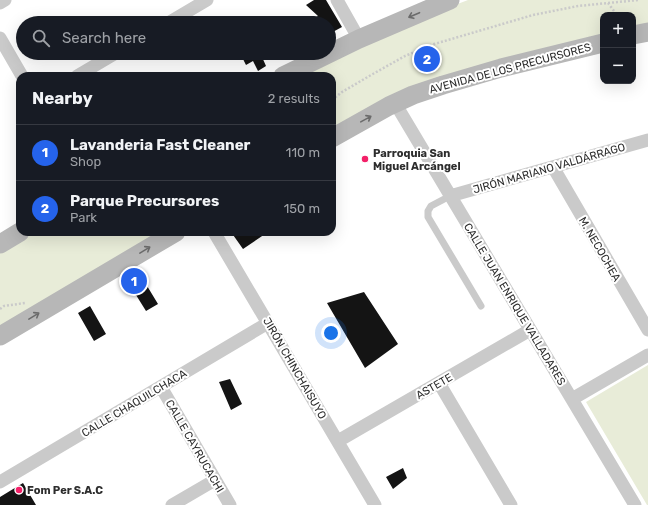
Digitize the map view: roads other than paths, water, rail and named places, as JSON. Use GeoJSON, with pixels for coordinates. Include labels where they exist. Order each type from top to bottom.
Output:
{"type":"FeatureCollection","features":[{"type":"Feature","properties":{"kind":"main road"},"geometry":{"type":"LineString","coordinates":[[336,50],[450,0]]}},
{"type":"Feature","properties":{"kind":"main road"},"geometry":{"type":"LineString","coordinates":[[636,34],[648,32]]}},
{"type":"Feature","properties":{"kind":"main road","name":"AVENIDA DE LOS PRECURSORES"},"geometry":{"type":"LineString","coordinates":[[336,136],[395,103],[413,95],[501,68],[600,44]]}},
{"type":"Feature","properties":{"kind":"main road"},"geometry":{"type":"LineString","coordinates":[[291,72],[316,60]]}},
{"type":"Feature","properties":{"kind":"main road"},"geometry":{"type":"LineString","coordinates":[[0,336],[169,236]]}},
{"type":"Feature","properties":{"kind":"street"},"geometry":{"type":"LineString","coordinates":[[0,3],[5,0]]}},
{"type":"Feature","properties":{"kind":"street"},"geometry":{"type":"LineString","coordinates":[[180,16],[207,0]]}},
{"type":"Feature","properties":{"kind":"street"},"geometry":{"type":"LineString","coordinates":[[337,0],[359,39]]}},
{"type":"Feature","properties":{"kind":"street"},"geometry":{"type":"LineString","coordinates":[[0,38],[20,72]]}},
{"type":"Feature","properties":{"kind":"street"},"geometry":{"type":"LineString","coordinates":[[84,72],[104,60]]}},
{"type":"Feature","properties":{"kind":"street","name":"CALLE JUAN ENRIQUE VALLADARES"},"geometry":{"type":"LineString","coordinates":[[395,103],[635,505]]}},
{"type":"Feature","properties":{"kind":"street","name":"JIRÓN MARIANO VALDÁRRAGO"},"geometry":{"type":"LineString","coordinates":[[450,196],[648,140]]}},
{"type":"Feature","properties":{"kind":"street","name":"M. NECOCHEA"},"geometry":{"type":"LineString","coordinates":[[553,167],[648,330]]}},
{"type":"Feature","properties":{"kind":"street","name":"JIRÓN CHINCHAISUYO"},"geometry":{"type":"LineString","coordinates":[[216,236],[375,505]]}},
{"type":"Feature","properties":{"kind":"street","name":"CALLE CHAQUILCHACA"},"geometry":{"type":"LineString","coordinates":[[0,482],[268,323]]}},
{"type":"Feature","properties":{"kind":"street","name":"ASTETE"},"geometry":{"type":"LineString","coordinates":[[338,441],[530,330]]}},
{"type":"Feature","properties":{"kind":"street"},"geometry":{"type":"LineString","coordinates":[[572,399],[648,355]]}},
{"type":"Feature","properties":{"kind":"street"},"geometry":{"type":"LineString","coordinates":[[439,383],[511,505]]}},
{"type":"Feature","properties":{"kind":"street","name":"CALLE CAYRUCACHI"},"geometry":{"type":"LineString","coordinates":[[161,387],[230,505]]}},
{"type":"Feature","properties":{"kind":"street"},"geometry":{"type":"LineString","coordinates":[[172,505],[215,480]]}},
{"type":"Feature","properties":{"kind":"lane"},"geometry":{"type":"LineString","coordinates":[[450,196],[431,206],[428,210],[428,217],[481,306]]}},
{"type":"Feature","properties":{"kind":"place","name":"Parque Precursores"},"geometry":{"type":"Point","coordinates":[427,59]}},
{"type":"Feature","properties":{"kind":"place","name":"Parroquia San Miguel Arcángel"},"geometry":{"type":"Point","coordinates":[365,159]}},
{"type":"Feature","properties":{"kind":"place","name":"Lavanderia Fast Cleaner"},"geometry":{"type":"Point","coordinates":[134,281]}},
{"type":"Feature","properties":{"kind":"place","name":"Fom Per S.A.C"},"geometry":{"type":"Point","coordinates":[19,490]}}]}
